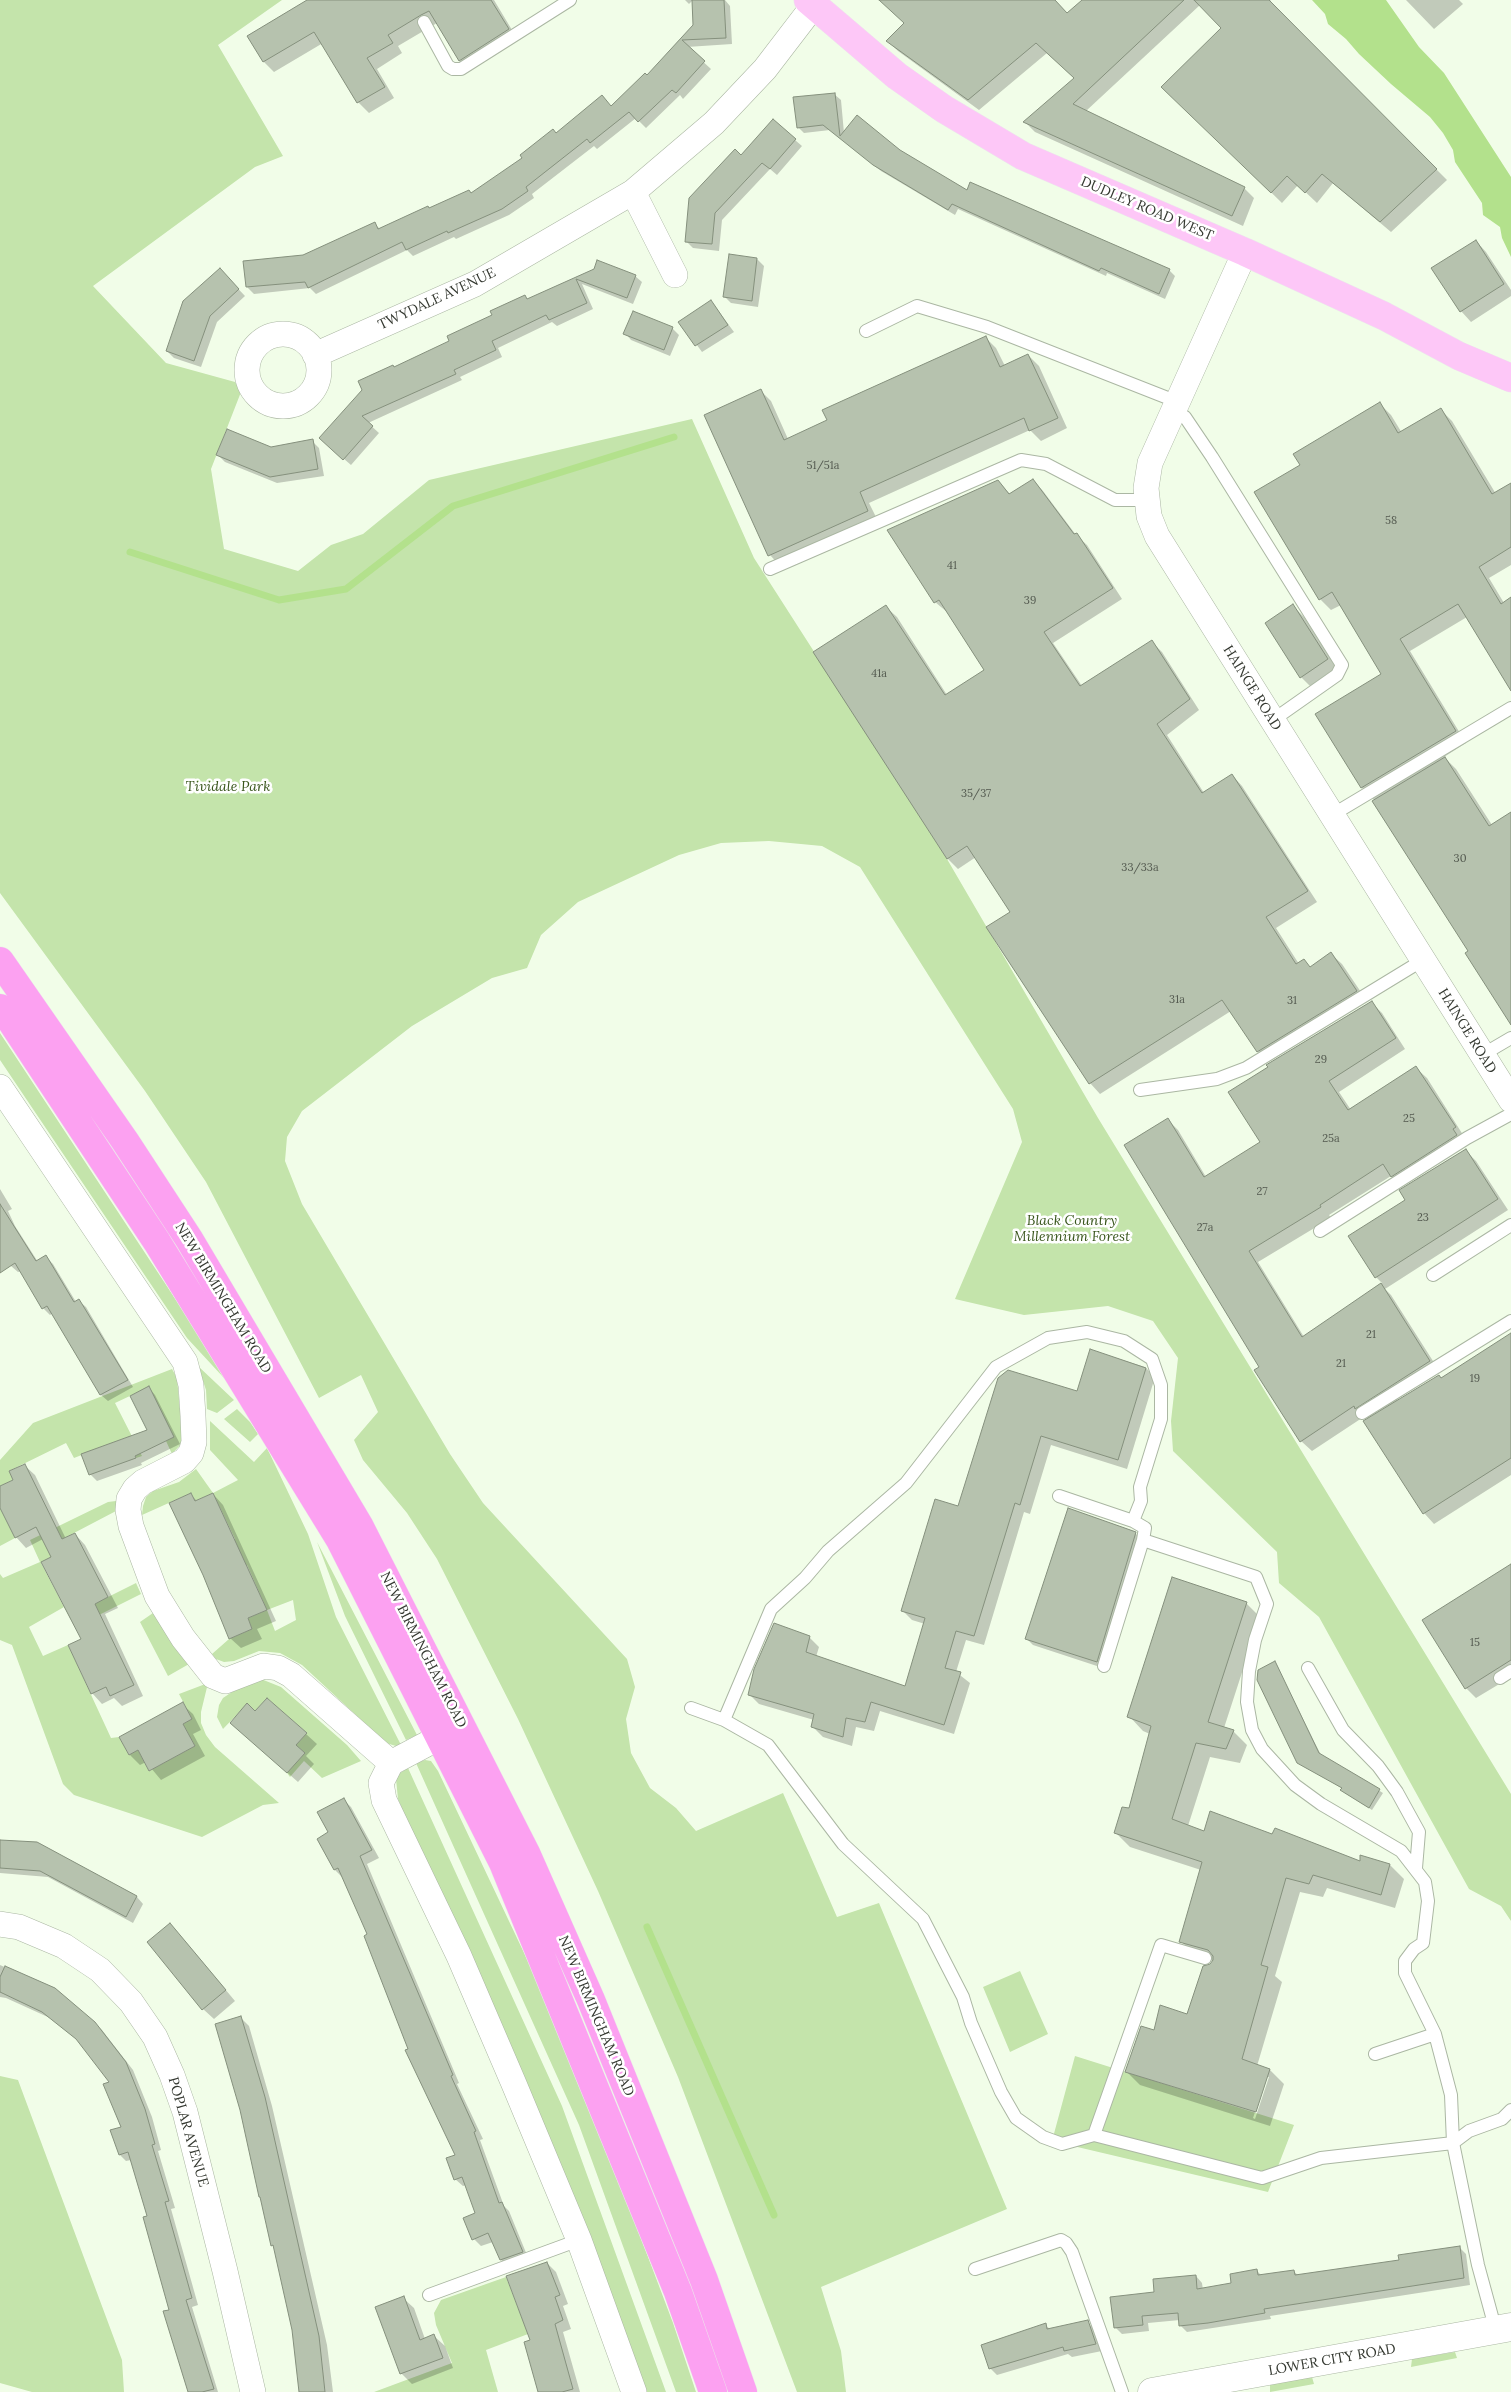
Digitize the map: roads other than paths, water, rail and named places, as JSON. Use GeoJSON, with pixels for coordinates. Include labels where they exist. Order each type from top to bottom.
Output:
{"type":"FeatureCollection","features":[{"type":"Feature","properties":{"kind":"highway","name":"NEW BIRMINGHAM ROAD"},"geometry":{"type":"LineString","coordinates":[[0,961],[119,1133],[189,1239],[360,1527],[526,1853],[588,1991],[704,2280],[743,2392]]}},
{"type":"Feature","properties":{"kind":"highway","name":"NEW BIRMINGHAM ROAD"},"geometry":{"type":"LineString","coordinates":[[0,1008],[36,1058],[157,1242],[340,1540],[503,1863],[567,2015],[678,2292],[713,2392]]}},
{"type":"Feature","properties":{"kind":"main road","name":"DUDLEY ROAD WEST"},"geometry":{"type":"LineString","coordinates":[[811,3],[897,76],[944,109],[1023,156],[1246,252],[1384,316],[1459,356],[1511,378]]}},
{"type":"Feature","properties":{"kind":"street","name":"TWYDALE AVENUE"},"geometry":{"type":"LineString","coordinates":[[315,356],[475,284],[633,192],[714,123],[764,68],[811,3]]}},
{"type":"Feature","properties":{"kind":"street"},"geometry":{"type":"LineString","coordinates":[[633,192],[675,275]]}},
{"type":"Feature","properties":{"kind":"street","name":"HAINGE ROAD"},"geometry":{"type":"LineString","coordinates":[[1246,252],[1150,463],[1146,488],[1149,516],[1156,536],[1511,1100]]}},
{"type":"Feature","properties":{"kind":"street"},"geometry":{"type":"LineString","coordinates":[[0,1087],[185,1362],[190,1385],[193,1416],[194,1442],[191,1453],[184,1461],[143,1482],[135,1489],[129,1500],[128,1510],[132,1526],[157,1596],[183,1638],[214,1676],[225,1681],[264,1666],[278,1668],[291,1675],[391,1763],[381,1783],[384,1800],[459,1956],[579,2240],[634,2392]]}},
{"type":"Feature","properties":{"kind":"street","name":"NEW BIRMINGHAM ROAD"},"geometry":{"type":"LineString","coordinates":[[391,1763],[440,1737]]}},
{"type":"Feature","properties":{"kind":"street","name":"POPLAR AVENUE"},"geometry":{"type":"LineString","coordinates":[[0,1924],[19,1927],[64,1946],[100,1970],[131,2002],[155,2037],[172,2075],[184,2112],[228,2280],[253,2392]]}},
{"type":"Feature","properties":{"kind":"street","name":"LOWER CITY ROAD"},"geometry":{"type":"LineString","coordinates":[[1152,2392],[1503,2329]]}},
{"type":"Feature","properties":{"kind":"lane"},"geometry":{"type":"LineString","coordinates":[[424,22],[448,66],[453,69],[461,69],[570,0]]}},
{"type":"Feature","properties":{"kind":"lane"},"geometry":{"type":"LineString","coordinates":[[866,331],[916,306],[987,327],[1176,406],[1212,458],[1342,665],[1337,675],[1273,720]]}},
{"type":"Feature","properties":{"kind":"lane"},"geometry":{"type":"LineString","coordinates":[[770,569],[1021,460],[1046,464],[1115,500],[1147,500]]}},
{"type":"Feature","properties":{"kind":"lane"},"geometry":{"type":"LineString","coordinates":[[1332,815],[1511,708]]}},
{"type":"Feature","properties":{"kind":"lane"},"geometry":{"type":"LineString","coordinates":[[1140,1090],[1217,1079],[1246,1068],[1361,1000],[1423,960]]}},
{"type":"Feature","properties":{"kind":"lane"},"geometry":{"type":"LineString","coordinates":[[1482,1055],[1511,1038]]}},
{"type":"Feature","properties":{"kind":"lane"},"geometry":{"type":"LineString","coordinates":[[1320,1231],[1467,1138],[1511,1114]]}},
{"type":"Feature","properties":{"kind":"lane"},"geometry":{"type":"LineString","coordinates":[[1433,1275],[1511,1225]]}},
{"type":"Feature","properties":{"kind":"lane"},"geometry":{"type":"LineString","coordinates":[[1362,1413],[1511,1321]]}},
{"type":"Feature","properties":{"kind":"lane"},"geometry":{"type":"LineString","coordinates":[[724,1720],[771,1609],[805,1578],[828,1552],[906,1483],[996,1367],[1048,1338],[1088,1332],[1124,1340],[1152,1359],[1161,1385],[1161,1419],[1140,1487],[1141,1501],[1133,1521]]}},
{"type":"Feature","properties":{"kind":"lane"},"geometry":{"type":"LineString","coordinates":[[1059,1496],[1133,1521],[1145,1528],[1143,1540],[1104,1666]]}},
{"type":"Feature","properties":{"kind":"lane"},"geometry":{"type":"LineString","coordinates":[[1143,1540],[1256,1578],[1267,1604],[1255,1640],[1249,1671],[1247,1702],[1252,1730],[1262,1749],[1295,1785],[1321,1804],[1401,1851],[1425,1882],[1428,1901],[1423,1943],[1414,1949],[1405,1961],[1405,1973],[1434,2034],[1451,2095],[1453,2143],[1478,2265],[1503,2329]]}},
{"type":"Feature","properties":{"kind":"lane"},"geometry":{"type":"LineString","coordinates":[[1308,1668],[1343,1730],[1378,1766],[1397,1792],[1419,1832],[1416,1868]]}},
{"type":"Feature","properties":{"kind":"lane"},"geometry":{"type":"LineString","coordinates":[[1500,1678],[1511,1671]]}},
{"type":"Feature","properties":{"kind":"lane"},"geometry":{"type":"LineString","coordinates":[[691,1708],[724,1720],[768,1745],[843,1844],[923,1919],[964,1998],[971,2023],[1001,2092],[1016,2118],[1043,2137],[1062,2144],[1094,2135],[1262,2178],[1321,2158],[1453,2143],[1469,2131],[1502,2119],[1511,2110]]}},
{"type":"Feature","properties":{"kind":"lane"},"geometry":{"type":"LineString","coordinates":[[1094,2135],[1161,1945],[1205,1958]]}},
{"type":"Feature","properties":{"kind":"lane"},"geometry":{"type":"LineString","coordinates":[[1375,2054],[1434,2034]]}},
{"type":"Feature","properties":{"kind":"lane"},"geometry":{"type":"LineString","coordinates":[[429,2295],[579,2240]]}},
{"type":"Feature","properties":{"kind":"lane"},"geometry":{"type":"LineString","coordinates":[[976,2270],[1061,2240],[1066,2243],[1072,2252],[1122,2392]]}},
{"type":"Feature","properties":{"kind":"waterway"},"geometry":{"type":"LineString","coordinates":[[130,552],[279,600],[346,589],[453,506],[674,437]]}},
{"type":"Feature","properties":{"kind":"waterway"},"geometry":{"type":"LineString","coordinates":[[647,1927],[774,2215]]}},
{"type":"Feature","properties":{"kind":"park label","name":"Tividale Park"},"geometry":{"type":"Point","coordinates":[228,787]}},
{"type":"Feature","properties":{"kind":"park label","name":"Black Country Millennium Forest"},"geometry":{"type":"Point","coordinates":[1072,1230]}}]}
